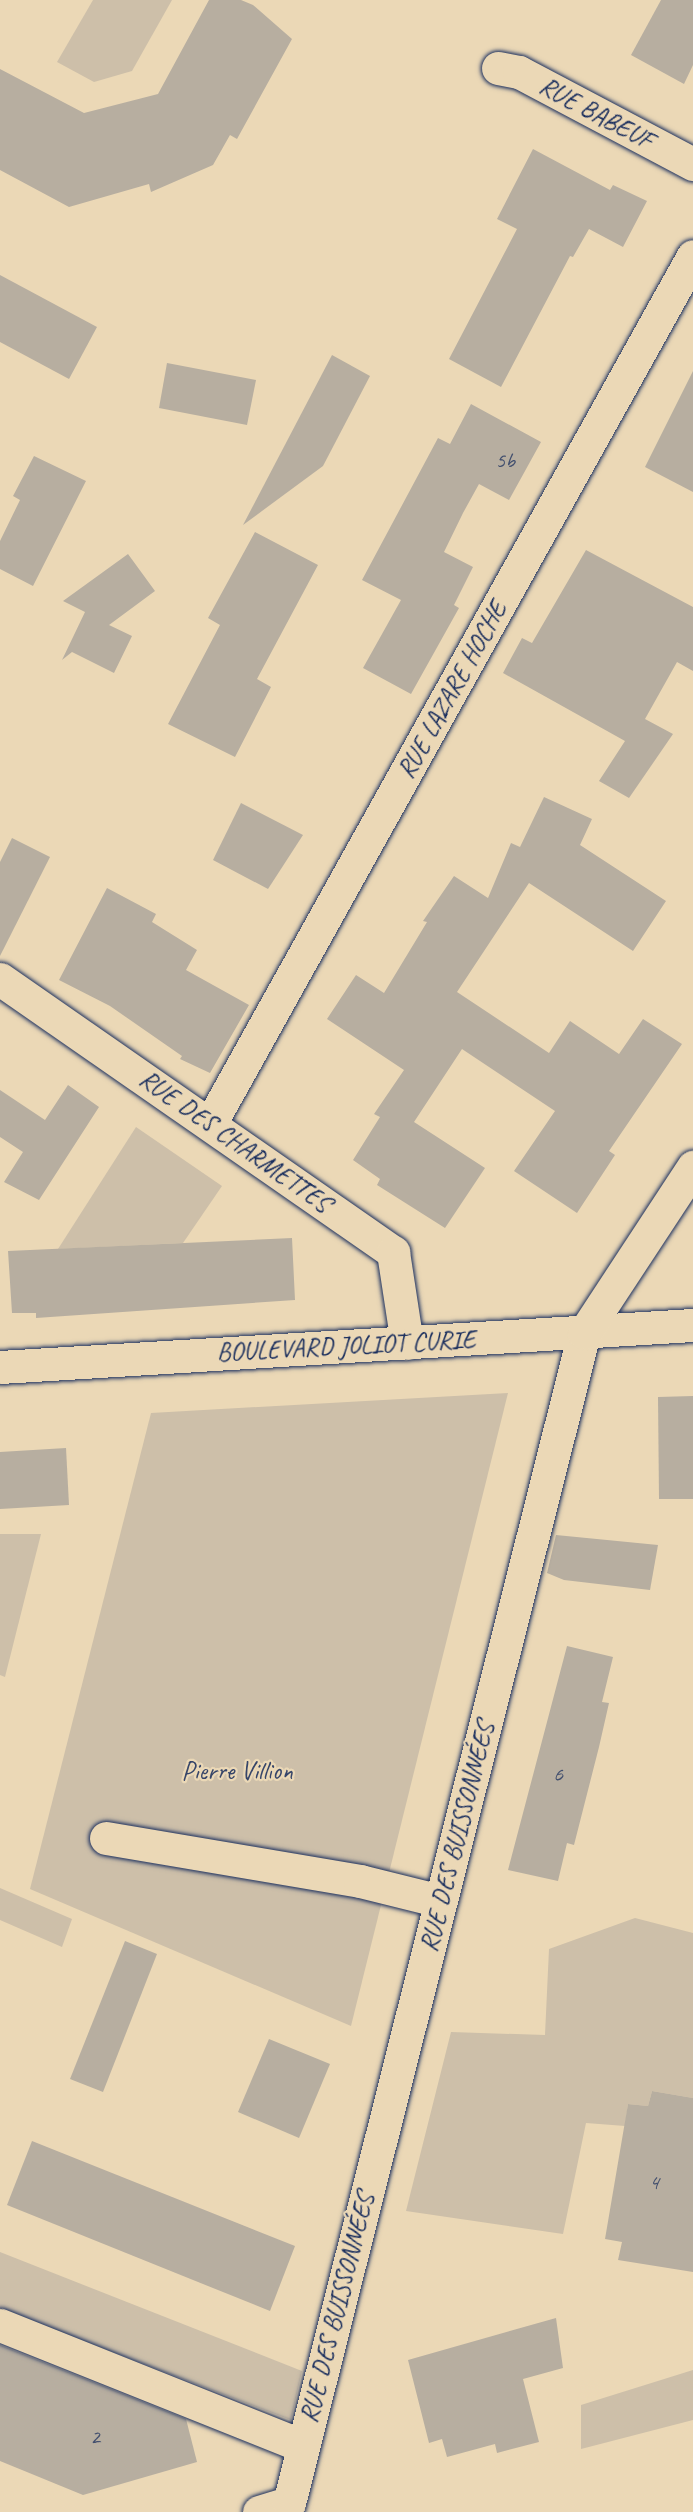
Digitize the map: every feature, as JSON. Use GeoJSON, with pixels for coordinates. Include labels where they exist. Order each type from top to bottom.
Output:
{"type":"FeatureCollection","features":[{"type":"Feature","properties":{"kind":"street","name":"RUE BABEUF"},"geometry":{"type":"LineString","coordinates":[[498,68],[519,72],[693,164]]}},
{"type":"Feature","properties":{"kind":"street","name":"RUE LAZARE HOCHE"},"geometry":{"type":"LineString","coordinates":[[210,1124],[693,256]]}},
{"type":"Feature","properties":{"kind":"street","name":"RUE DES CHARMETTES"},"geometry":{"type":"LineString","coordinates":[[0,978],[393,1252],[407,1343]]}},
{"type":"Feature","properties":{"kind":"street","name":"RUE DES BUISSONNÉES"},"geometry":{"type":"LineString","coordinates":[[260,2512],[289,2503],[584,1333],[693,1167]]}},
{"type":"Feature","properties":{"kind":"street","name":"BOULEVARD JOLIOT CURIE"},"geometry":{"type":"LineString","coordinates":[[0,1367],[693,1325]]}},
{"type":"Feature","properties":{"kind":"street"},"geometry":{"type":"LineString","coordinates":[[106,1838],[360,1881],[441,1901]]}},
{"type":"Feature","properties":{"kind":"street"},"geometry":{"type":"LineString","coordinates":[[0,2325],[303,2446]]}},
{"type":"Feature","properties":{"kind":"green space"},"geometry":{"type":"Polygon","coordinates":[[[93,0],[172,0],[132,71],[94,82],[57,62],[93,0]]]}},
{"type":"Feature","properties":{"kind":"green space"},"geometry":{"type":"Polygon","coordinates":[[[136,1127],[222,1186],[183,1243],[58,1249],[136,1127]]]}},
{"type":"Feature","properties":{"kind":"green space","name":"Pierre Villion"},"geometry":{"type":"Polygon","coordinates":[[[508,1393],[351,2026],[30,1889],[151,1413],[508,1393]]]}},
{"type":"Feature","properties":{"kind":"green space"},"geometry":{"type":"Polygon","coordinates":[[[0,1534],[41,1534],[5,1677],[0,1675],[0,1534]]]}},
{"type":"Feature","properties":{"kind":"green space"},"geometry":{"type":"Polygon","coordinates":[[[0,1888],[72,1919],[62,1947],[0,1920],[0,1888]]]}},
{"type":"Feature","properties":{"kind":"green space"},"geometry":{"type":"Polygon","coordinates":[[[635,1918],[693,1933],[693,2098],[652,2091],[648,2106],[628,2104],[625,2126],[586,2123],[563,2234],[406,2211],[451,2032],[545,2035],[549,1949],[635,1918]]]}},
{"type":"Feature","properties":{"kind":"green space"},"geometry":{"type":"Polygon","coordinates":[[[0,2252],[302,2371],[291,2420],[0,2309],[0,2252]]]}},
{"type":"Feature","properties":{"kind":"green space"},"geometry":{"type":"Polygon","coordinates":[[[693,2370],[693,2420],[581,2449],[581,2405],[693,2370]]]}},
{"type":"Feature","properties":{"kind":"building"},"geometry":{"type":"Polygon","coordinates":[[[209,0],[241,0],[253,5],[292,39],[237,139],[230,135],[213,165],[151,192],[149,184],[69,207],[0,170],[0,69],[84,113],[158,94],[209,0]]]}},
{"type":"Feature","properties":{"kind":"building"},"geometry":{"type":"Polygon","coordinates":[[[661,0],[693,0],[693,65],[684,84],[631,55],[661,0]]]}},
{"type":"Feature","properties":{"kind":"building"},"geometry":{"type":"Polygon","coordinates":[[[533,149],[610,190],[613,185],[647,201],[623,247],[589,229],[573,257],[570,256],[501,387],[449,359],[517,229],[497,219],[533,149]]]}},
{"type":"Feature","properties":{"kind":"building"},"geometry":{"type":"Polygon","coordinates":[[[0,275],[97,327],[69,379],[0,342],[0,275]]]}},
{"type":"Feature","properties":{"kind":"building"},"geometry":{"type":"Polygon","coordinates":[[[332,355],[370,376],[323,466],[243,525],[332,355]]]}},
{"type":"Feature","properties":{"kind":"building"},"geometry":{"type":"Polygon","coordinates":[[[167,363],[256,380],[247,425],[159,408],[167,363]]]}},
{"type":"Feature","properties":{"kind":"building"},"geometry":{"type":"Polygon","coordinates":[[[693,371],[693,492],[645,467],[693,371]]]}},
{"type":"Feature","properties":{"kind":"building"},"geometry":{"type":"Polygon","coordinates":[[[471,404],[541,442],[509,500],[479,484],[463,513],[444,552],[473,567],[454,605],[459,608],[411,694],[363,668],[401,600],[362,580],[438,438],[450,444],[471,404]]]}},
{"type":"Feature","properties":{"kind":"building"},"geometry":{"type":"Polygon","coordinates":[[[34,456],[86,481],[33,586],[0,569],[0,541],[20,500],[13,496],[34,456]]]}},
{"type":"Feature","properties":{"kind":"building"},"geometry":{"type":"Polygon","coordinates":[[[255,532],[318,565],[257,679],[271,687],[235,757],[168,724],[220,625],[208,618],[255,532]]]}},
{"type":"Feature","properties":{"kind":"building"},"geometry":{"type":"Polygon","coordinates":[[[586,550],[693,607],[693,671],[677,662],[645,719],[673,734],[629,798],[599,781],[625,741],[503,673],[522,638],[532,643],[586,550]]]}},
{"type":"Feature","properties":{"kind":"building"},"geometry":{"type":"Polygon","coordinates":[[[128,554],[155,591],[109,625],[132,636],[114,673],[72,652],[62,660],[85,612],[63,601],[128,554]]]}},
{"type":"Feature","properties":{"kind":"building"},"geometry":{"type":"Polygon","coordinates":[[[544,797],[592,819],[580,845],[666,901],[633,951],[529,883],[457,992],[549,1053],[570,1021],[619,1054],[643,1019],[682,1044],[609,1151],[615,1155],[577,1213],[514,1171],[555,1111],[462,1049],[414,1122],[485,1168],[445,1228],[377,1185],[380,1179],[353,1160],[380,1117],[374,1114],[404,1070],[327,1019],[356,975],[384,993],[427,922],[423,921],[454,876],[488,898],[511,843],[520,847],[544,797]]]}},
{"type":"Feature","properties":{"kind":"building"},"geometry":{"type":"Polygon","coordinates":[[[241,803],[303,835],[268,889],[213,860],[241,803]]]}},
{"type":"Feature","properties":{"kind":"building"},"geometry":{"type":"Polygon","coordinates":[[[12,838],[50,857],[0,956],[0,862],[12,838]]]}},
{"type":"Feature","properties":{"kind":"building"},"geometry":{"type":"Polygon","coordinates":[[[107,888],[156,914],[152,922],[197,950],[186,970],[249,1005],[210,1073],[180,1059],[182,1056],[110,1006],[59,980],[107,888]]]}},
{"type":"Feature","properties":{"kind":"building"},"geometry":{"type":"Polygon","coordinates":[[[68,1085],[99,1107],[39,1200],[4,1182],[23,1152],[0,1137],[0,1090],[45,1120],[68,1085]]]}},
{"type":"Feature","properties":{"kind":"building"},"geometry":{"type":"Polygon","coordinates":[[[292,1238],[295,1300],[36,1318],[36,1313],[12,1313],[8,1251],[292,1238]]]}},
{"type":"Feature","properties":{"kind":"building"},"geometry":{"type":"Polygon","coordinates":[[[693,1396],[693,1499],[659,1499],[658,1397],[693,1396]]]}},
{"type":"Feature","properties":{"kind":"building"},"geometry":{"type":"Polygon","coordinates":[[[66,1448],[69,1505],[0,1509],[0,1452],[66,1448]]]}},
{"type":"Feature","properties":{"kind":"building"},"geometry":{"type":"Polygon","coordinates":[[[556,1535],[658,1545],[650,1590],[564,1580],[547,1573],[556,1535]]]}},
{"type":"Feature","properties":{"kind":"building"},"geometry":{"type":"Polygon","coordinates":[[[567,1646],[613,1657],[602,1702],[609,1703],[599,1747],[574,1845],[567,1843],[558,1881],[508,1870],[567,1646]]]}},
{"type":"Feature","properties":{"kind":"building"},"geometry":{"type":"Polygon","coordinates":[[[125,1941],[157,1954],[103,2092],[70,2079],[125,1941]]]}},
{"type":"Feature","properties":{"kind":"building"},"geometry":{"type":"Polygon","coordinates":[[[269,2039],[330,2064],[299,2138],[238,2112],[269,2039]]]}},
{"type":"Feature","properties":{"kind":"building"},"geometry":{"type":"Polygon","coordinates":[[[652,2091],[693,2098],[693,2272],[618,2260],[622,2242],[605,2239],[628,2104],[648,2106],[652,2091]]]}},
{"type":"Feature","properties":{"kind":"building"},"geometry":{"type":"Polygon","coordinates":[[[32,2141],[295,2246],[270,2311],[7,2205],[32,2141]]]}},
{"type":"Feature","properties":{"kind":"building"},"geometry":{"type":"Polygon","coordinates":[[[556,2318],[563,2368],[523,2379],[539,2442],[497,2453],[495,2444],[447,2457],[442,2439],[429,2443],[408,2360],[556,2318]]]}},
{"type":"Feature","properties":{"kind":"building"},"geometry":{"type":"Polygon","coordinates":[[[0,2345],[186,2419],[197,2462],[83,2495],[0,2461],[0,2345]]]}}]}
